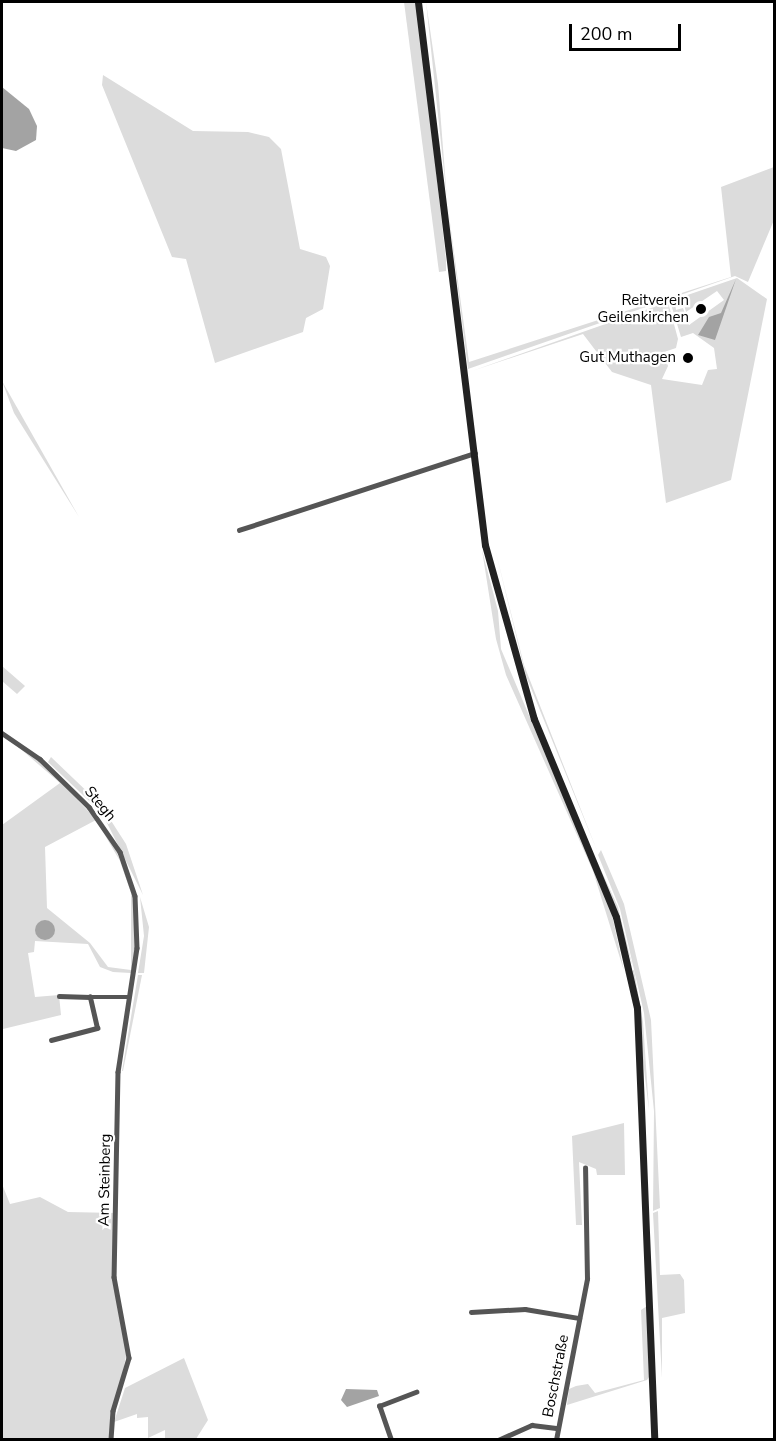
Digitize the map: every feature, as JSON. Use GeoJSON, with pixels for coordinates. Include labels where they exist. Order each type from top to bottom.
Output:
{"type":"FeatureCollection","features":[{"type":"Feature","properties":{"kind":"main road"},"geometry":{"type":"LineString","coordinates":[[418,2],[485,545],[509,641],[534,719],[611,901],[632,983],[645,1105],[654,1440]]}},
{"type":"Feature","properties":{"kind":"street"},"geometry":{"type":"LineString","coordinates":[[239,530],[473,453]]}},
{"type":"Feature","properties":{"kind":"street","name":"Stegh"},"geometry":{"type":"LineString","coordinates":[[2,733],[51,769],[105,828],[127,871],[138,918]]}},
{"type":"Feature","properties":{"kind":"street","name":"Am Steinberg"},"geometry":{"type":"LineString","coordinates":[[111,1440],[113,1411],[129,1358],[114,1277],[118,1072],[138,918]]}},
{"type":"Feature","properties":{"kind":"street"},"geometry":{"type":"LineString","coordinates":[[59,996],[129,997]]}},
{"type":"Feature","properties":{"kind":"street"},"geometry":{"type":"LineString","coordinates":[[51,1040],[97,1029],[90,997]]}},
{"type":"Feature","properties":{"kind":"street"},"geometry":{"type":"LineString","coordinates":[[579,1318],[587,1279],[585,1168]]}},
{"type":"Feature","properties":{"kind":"street","name":"Boschstraße"},"geometry":{"type":"LineString","coordinates":[[471,1312],[515,1309],[579,1318],[556,1440]]}},
{"type":"Feature","properties":{"kind":"street"},"geometry":{"type":"LineString","coordinates":[[392,1440],[378,1406],[416,1392]]}},
{"type":"Feature","properties":{"kind":"street"},"geometry":{"type":"LineString","coordinates":[[498,1440],[532,1425],[558,1428]]}},
{"type":"Feature","properties":{"kind":"shaded area"},"geometry":{"type":"Polygon","coordinates":[[[404,2],[417,2],[446,260],[446,271],[439,272],[404,2]]]}},
{"type":"Feature","properties":{"kind":"shaded area"},"geometry":{"type":"Polygon","coordinates":[[[426,2],[438,84],[447,199],[438,115],[426,2]]]}},
{"type":"Feature","properties":{"kind":"shaded area"},"geometry":{"type":"Polygon","coordinates":[[[103,75],[193,131],[248,132],[269,137],[281,149],[300,249],[326,257],[330,266],[323,309],[306,318],[303,332],[215,363],[186,259],[172,257],[102,85],[103,75]]]}},
{"type":"Feature","properties":{"kind":"shaded area"},"geometry":{"type":"Polygon","coordinates":[[[2,87],[29,109],[37,126],[36,140],[16,151],[2,148],[2,87]]]}},
{"type":"Feature","properties":{"kind":"shaded area"},"geometry":{"type":"Polygon","coordinates":[[[774,167],[774,220],[748,282],[735,276],[468,369],[447,201],[469,362],[731,277],[721,187],[774,167]]]}},
{"type":"Feature","properties":{"kind":"shaded area"},"geometry":{"type":"Polygon","coordinates":[[[737,278],[767,299],[731,480],[666,503],[651,385],[612,372],[583,334],[472,371],[668,302],[678,339],[676,348],[664,352],[668,366],[662,379],[702,385],[708,370],[717,369],[714,348],[693,333],[681,337],[670,301],[737,278]],[[717,291],[686,312],[683,301],[675,303],[676,310],[683,308],[689,325],[724,300],[717,291]]]}},
{"type":"Feature","properties":{"kind":"shaded area"},"geometry":{"type":"Polygon","coordinates":[[[736,279],[715,340],[698,335],[709,317],[721,313],[736,279]]]}},
{"type":"Feature","properties":{"kind":"shaded area"},"geometry":{"type":"Polygon","coordinates":[[[2,381],[79,517],[14,413],[2,381]]]}},
{"type":"Feature","properties":{"kind":"shaded area"},"geometry":{"type":"Polygon","coordinates":[[[494,545],[524,665],[598,853],[526,676],[494,545]]]}},
{"type":"Feature","properties":{"kind":"shaded area"},"geometry":{"type":"Polygon","coordinates":[[[482,550],[498,611],[501,649],[611,910],[624,971],[593,871],[506,675],[496,639],[482,550]]]}},
{"type":"Feature","properties":{"kind":"shaded area"},"geometry":{"type":"Polygon","coordinates":[[[2,666],[25,686],[17,694],[2,681],[2,666]]]}},
{"type":"Feature","properties":{"kind":"shaded area"},"geometry":{"type":"Polygon","coordinates":[[[16,745],[41,762],[96,820],[45,847],[47,908],[90,943],[108,967],[131,970],[131,893],[120,861],[99,826],[116,850],[134,898],[135,951],[131,973],[113,972],[100,967],[88,944],[35,941],[34,952],[28,953],[35,997],[59,995],[61,1015],[3,1029],[2,825],[60,783],[16,745]]]}},
{"type":"Feature","properties":{"kind":"shaded area"},"geometry":{"type":"Polygon","coordinates":[[[51,757],[98,802],[103,814],[48,762],[51,757]]]}},
{"type":"Feature","properties":{"kind":"shaded area"},"geometry":{"type":"Polygon","coordinates":[[[108,816],[126,844],[143,895],[105,819],[108,816]]]}},
{"type":"Feature","properties":{"kind":"shaded area"},"geometry":{"type":"Polygon","coordinates":[[[601,850],[624,904],[651,1020],[660,1208],[653,1211],[654,1111],[644,1013],[620,909],[598,855],[601,850]]]}},
{"type":"Feature","properties":{"kind":"shaded area"},"geometry":{"type":"Polygon","coordinates":[[[595,857],[618,907],[633,968],[617,914],[595,857]]]}},
{"type":"Feature","properties":{"kind":"shaded area"},"geometry":{"type":"Polygon","coordinates":[[[140,897],[149,927],[144,973],[138,973],[144,936],[140,897]]]}},
{"type":"Feature","properties":{"kind":"shaded area"},"geometry":{"type":"Polygon","coordinates":[[[45,920],[52,923],[55,930],[52,937],[45,940],[38,937],[35,930],[38,923],[45,920]]]}},
{"type":"Feature","properties":{"kind":"shaded area"},"geometry":{"type":"Polygon","coordinates":[[[634,970],[643,1022],[649,1110],[632,971],[634,970]]]}},
{"type":"Feature","properties":{"kind":"shaded area"},"geometry":{"type":"Polygon","coordinates":[[[138,975],[142,975],[122,1071],[138,975]]]}},
{"type":"Feature","properties":{"kind":"shaded area"},"geometry":{"type":"Polygon","coordinates":[[[624,1123],[625,1175],[597,1175],[596,1169],[579,1162],[582,1225],[576,1225],[572,1136],[624,1123]]]}},
{"type":"Feature","properties":{"kind":"shaded area"},"geometry":{"type":"Polygon","coordinates":[[[2,1184],[10,1204],[40,1197],[68,1212],[116,1213],[112,1278],[127,1351],[110,1439],[2,1439],[2,1184]]]}},
{"type":"Feature","properties":{"kind":"shaded area"},"geometry":{"type":"Polygon","coordinates":[[[658,1211],[660,1275],[680,1274],[684,1280],[685,1313],[662,1318],[662,1378],[653,1213],[658,1211]]]}},
{"type":"Feature","properties":{"kind":"shaded area"},"geometry":{"type":"Polygon","coordinates":[[[647,1306],[649,1377],[647,1380],[567,1405],[569,1389],[576,1386],[588,1384],[595,1393],[644,1380],[641,1310],[647,1306]]]}},
{"type":"Feature","properties":{"kind":"shaded area"},"geometry":{"type":"Polygon","coordinates":[[[184,1358],[208,1420],[196,1439],[165,1439],[165,1430],[148,1438],[148,1417],[137,1418],[137,1414],[114,1422],[125,1388],[184,1358]]]}},
{"type":"Feature","properties":{"kind":"shaded area"},"geometry":{"type":"Polygon","coordinates":[[[346,1389],[377,1390],[379,1396],[347,1407],[341,1400],[346,1389]]]}},
{"type":"Feature","properties":{"kind":"place","name":"Reitverein Geilenkirchen"},"geometry":{"type":"Point","coordinates":[701,309]}},
{"type":"Feature","properties":{"kind":"place","name":"Gut Muthagen"},"geometry":{"type":"Point","coordinates":[688,358]}}]}
